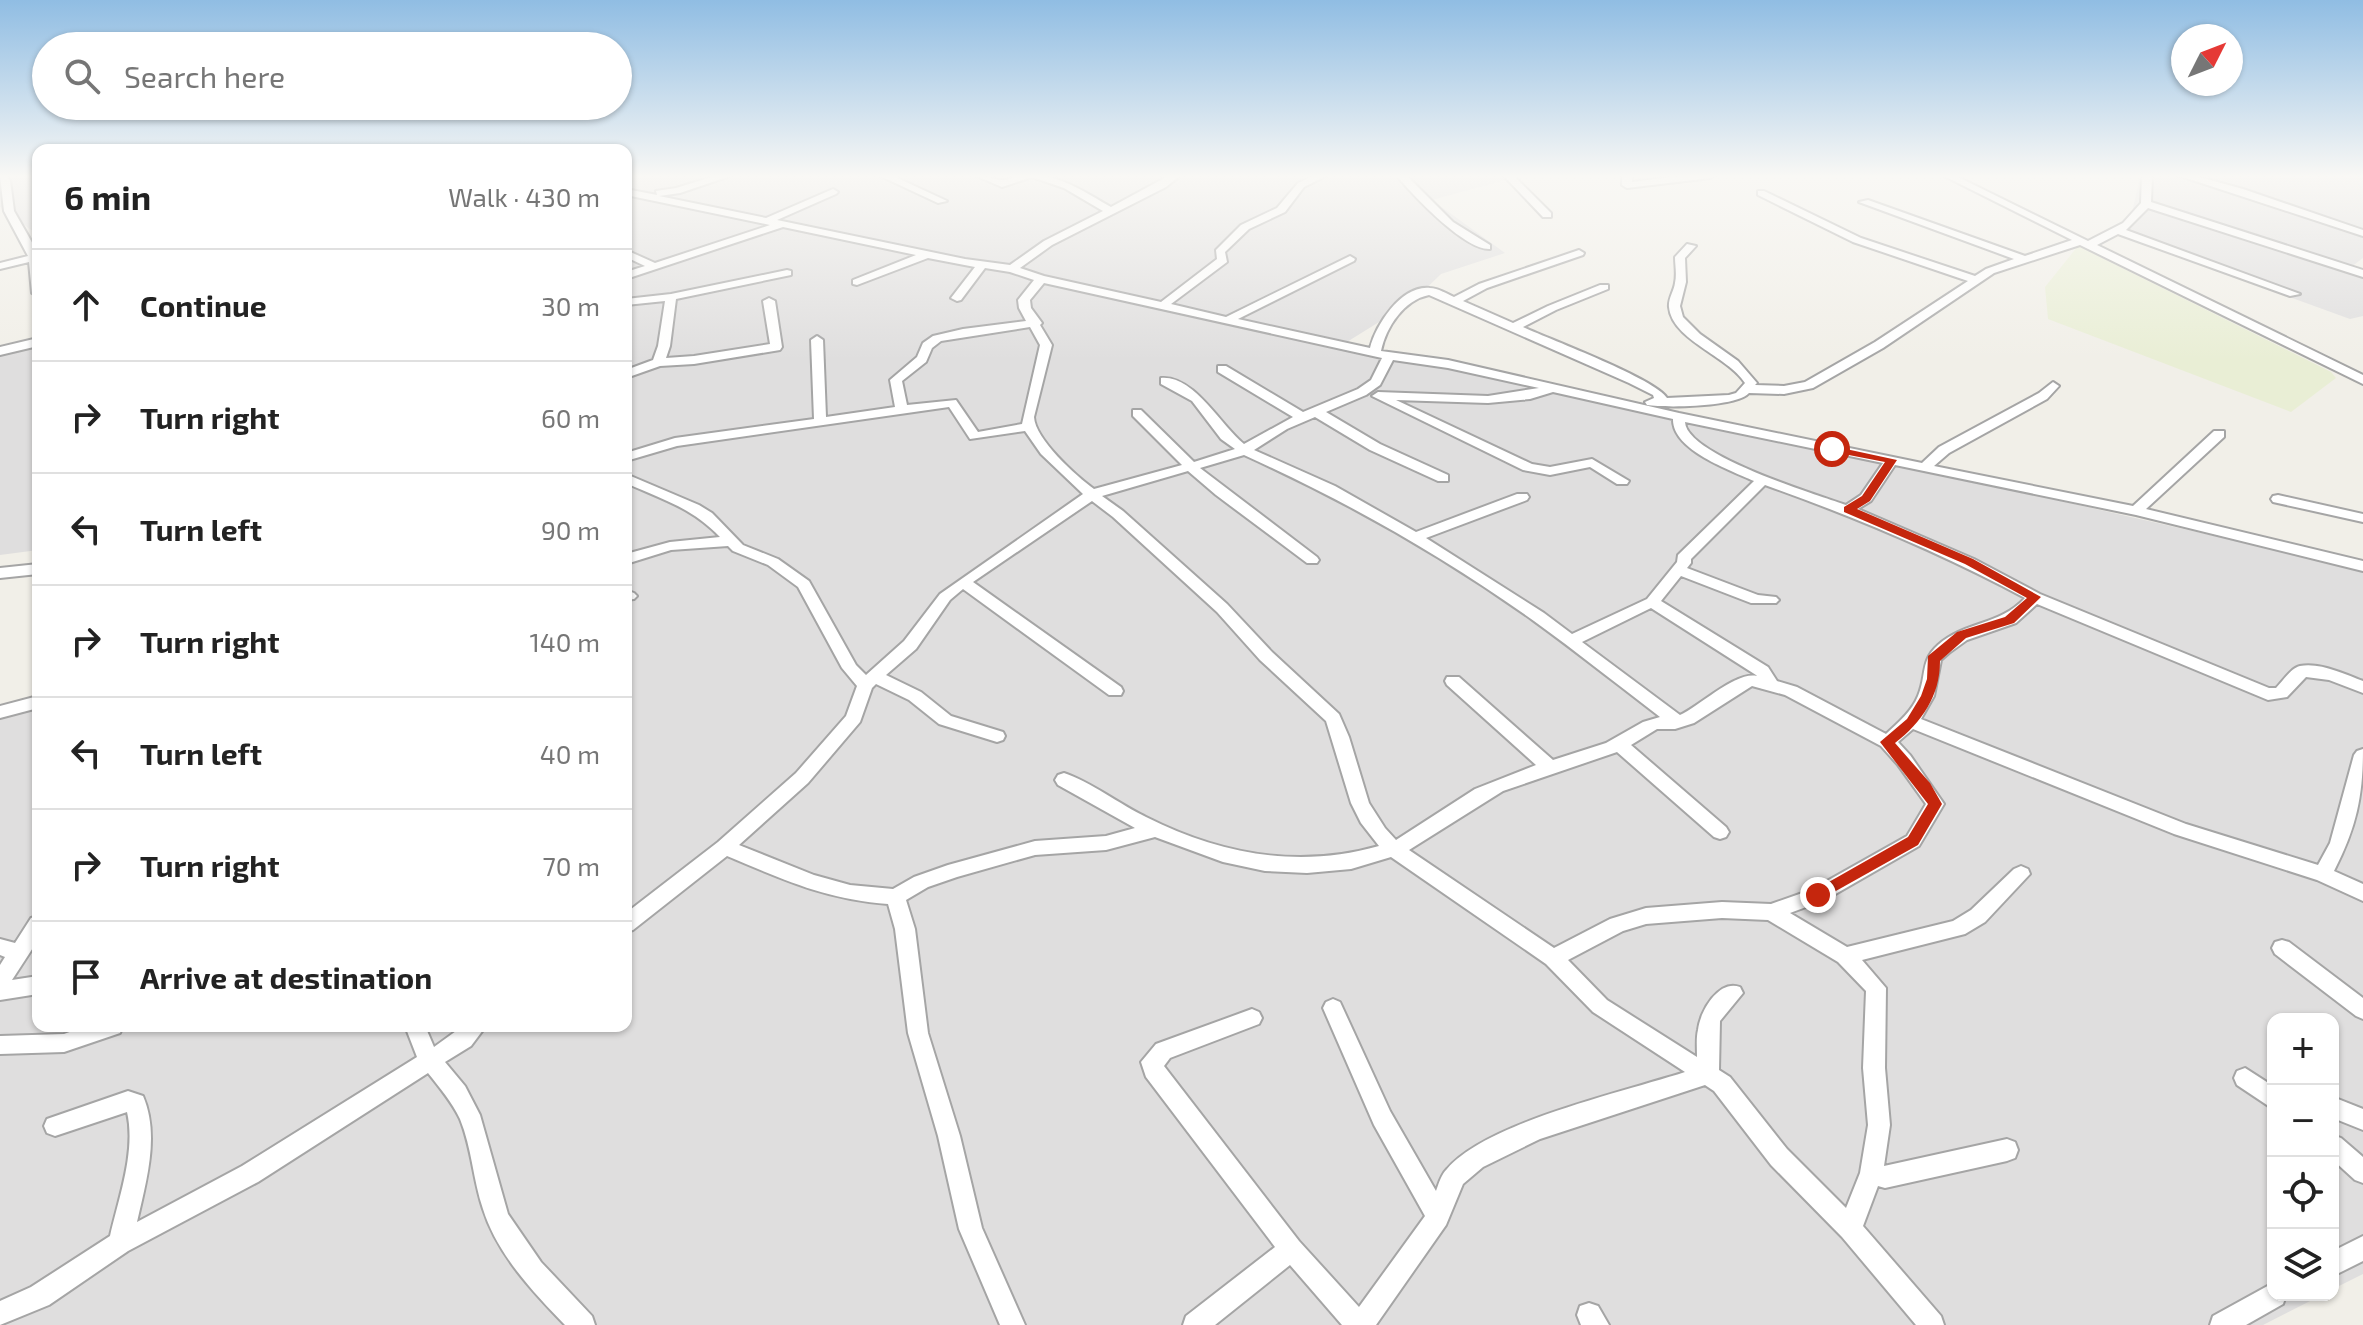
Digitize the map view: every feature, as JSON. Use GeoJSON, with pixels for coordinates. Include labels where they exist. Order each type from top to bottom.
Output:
{"type":"FeatureCollection","features":[{"type":"Feature","properties":{"kind":"street"},"geometry":{"type":"LineString","coordinates":[[632,274],[745,237]]}},
{"type":"Feature","properties":{"kind":"street"},"geometry":{"type":"LineString","coordinates":[[845,237],[1012,269],[1041,279],[1382,354],[1448,364],[1679,417],[2136,511],[2363,566]]}},
{"type":"Feature","properties":{"kind":"street"},"geometry":{"type":"LineString","coordinates":[[1012,269],[1060,237]]}},
{"type":"Feature","properties":{"kind":"street"},"geometry":{"type":"LineString","coordinates":[[1165,304],[1220,262],[1220,252],[1235,237]]}},
{"type":"Feature","properties":{"kind":"street"},"geometry":{"type":"LineString","coordinates":[[1470,237],[1486,247]]}},
{"type":"Feature","properties":{"kind":"street"},"geometry":{"type":"LineString","coordinates":[[1850,237],[1977,280]]}},
{"type":"Feature","properties":{"kind":"street"},"geometry":{"type":"LineString","coordinates":[[1961,237],[2023,259]]}},
{"type":"Feature","properties":{"kind":"street"},"geometry":{"type":"LineString","coordinates":[[2072,237],[2363,380]]}},
{"type":"Feature","properties":{"kind":"street"},"geometry":{"type":"LineString","coordinates":[[1609,401],[1729,399],[1749,389],[1784,390],[1809,385],[1879,345],[1990,271],[2100,237]]}},
{"type":"Feature","properties":{"kind":"street"},"geometry":{"type":"LineString","coordinates":[[2136,237],[2294,294]]}},
{"type":"Feature","properties":{"kind":"street"},"geometry":{"type":"LineString","coordinates":[[2248,237],[2363,274]]}},
{"type":"Feature","properties":{"kind":"street"},"geometry":{"type":"LineString","coordinates":[[1691,246],[1680,257],[1681,285],[1674,304],[1677,314],[1698,337],[1746,371],[1751,383],[1749,389]]}},
{"type":"Feature","properties":{"kind":"street"},"geometry":{"type":"LineString","coordinates":[[1455,301],[1483,286],[1579,253]]}},
{"type":"Feature","properties":{"kind":"street"},"geometry":{"type":"LineString","coordinates":[[857,282],[928,254]]}},
{"type":"Feature","properties":{"kind":"street"},"geometry":{"type":"LineString","coordinates":[[0,266],[32,256]]}},
{"type":"Feature","properties":{"kind":"street"},"geometry":{"type":"LineString","coordinates":[[632,256],[656,267]]}},
{"type":"Feature","properties":{"kind":"street"},"geometry":{"type":"LineString","coordinates":[[1228,320],[1350,259]]}},
{"type":"Feature","properties":{"kind":"street"},"geometry":{"type":"LineString","coordinates":[[957,298],[982,265]]}},
{"type":"Feature","properties":{"kind":"street"},"geometry":{"type":"LineString","coordinates":[[632,301],[671,297],[787,273]]}},
{"type":"Feature","properties":{"kind":"street"},"geometry":{"type":"LineString","coordinates":[[1041,279],[1024,300],[1025,308],[1046,345],[1044,362],[1030,397],[1028,427],[1046,451],[1091,495],[1118,514],[1222,608],[1266,656],[1333,718],[1357,801],[1373,831],[1393,849],[1553,958],[1600,1006],[1722,1084],[1779,1157],[1850,1229],[1932,1325]]}},
{"type":"Feature","properties":{"kind":"street"},"geometry":{"type":"LineString","coordinates":[[1515,327],[1604,287]]}},
{"type":"Feature","properties":{"kind":"street"},"geometry":{"type":"LineString","coordinates":[[1370,394],[1382,354],[1383,326],[1419,291],[1430,291],[1650,388],[1658,393],[1662,401]]}},
{"type":"Feature","properties":{"kind":"street"},"geometry":{"type":"LineString","coordinates":[[658,362],[664,346],[671,297]]}},
{"type":"Feature","properties":{"kind":"street"},"geometry":{"type":"LineString","coordinates":[[632,372],[658,362],[694,360],[776,347],[769,301]]}},
{"type":"Feature","properties":{"kind":"street"},"geometry":{"type":"LineString","coordinates":[[902,410],[896,380],[922,359],[927,346],[937,338],[1036,323]]}},
{"type":"Feature","properties":{"kind":"street"},"geometry":{"type":"LineString","coordinates":[[817,340],[820,421]]}},
{"type":"Feature","properties":{"kind":"street"},"geometry":{"type":"LineString","coordinates":[[0,351],[32,343]]}},
{"type":"Feature","properties":{"kind":"street"},"geometry":{"type":"LineString","coordinates":[[1222,369],[1443,478]]}},
{"type":"Feature","properties":{"kind":"street"},"geometry":{"type":"LineString","coordinates":[[1165,381],[1196,398],[1226,436],[1244,450],[1330,489],[1416,537],[1570,641],[1678,722]]}},
{"type":"Feature","properties":{"kind":"street"},"geometry":{"type":"LineString","coordinates":[[1926,466],[1944,450],[2043,396],[2053,386]]}},
{"type":"Feature","properties":{"kind":"street"},"geometry":{"type":"LineString","coordinates":[[632,919],[725,847],[802,778],[854,718],[870,681],[910,645],[945,597],[1091,495],[1244,450],[1269,433],[1370,394],[1491,399],[1538,393],[1551,388]]}},
{"type":"Feature","properties":{"kind":"street"},"geometry":{"type":"LineString","coordinates":[[1370,394],[1514,462],[1550,471],[1592,463],[1622,481]]}},
{"type":"Feature","properties":{"kind":"street"},"geometry":{"type":"LineString","coordinates":[[632,455],[675,442],[952,403],[975,436],[1028,427]]}},
{"type":"Feature","properties":{"kind":"street"},"geometry":{"type":"LineString","coordinates":[[1137,413],[1158,430],[1190,467],[1312,560]]}},
{"type":"Feature","properties":{"kind":"street"},"geometry":{"type":"LineString","coordinates":[[1679,417],[1679,429],[1699,450],[1763,480],[1848,510],[1969,562],[2035,597],[2268,694],[2281,693],[2302,671],[2331,675],[2363,687]]}},
{"type":"Feature","properties":{"kind":"street"},"geometry":{"type":"LineString","coordinates":[[2136,511],[2219,434]]}},
{"type":"Feature","properties":{"kind":"street"},"geometry":{"type":"LineString","coordinates":[[1848,510],[1866,498],[1892,460]]}},
{"type":"Feature","properties":{"kind":"street"},"geometry":{"type":"LineString","coordinates":[[1570,641],[1652,602],[1684,563],[1683,558],[1763,480]]}},
{"type":"Feature","properties":{"kind":"street"},"geometry":{"type":"LineString","coordinates":[[632,481],[694,508],[707,516],[738,548],[773,562],[804,584],[850,668],[870,681],[915,696],[945,720],[997,736]]}},
{"type":"Feature","properties":{"kind":"street"},"geometry":{"type":"LineString","coordinates":[[1416,537],[1522,497]]}},
{"type":"Feature","properties":{"kind":"street"},"geometry":{"type":"LineString","coordinates":[[2278,499],[2363,518]]}},
{"type":"Feature","properties":{"kind":"street"},"geometry":{"type":"LineString","coordinates":[[632,557],[670,546],[731,541]]}},
{"type":"Feature","properties":{"kind":"street"},"geometry":{"type":"LineString","coordinates":[[0,573],[32,570]]}},
{"type":"Feature","properties":{"kind":"street"},"geometry":{"type":"LineString","coordinates":[[1678,570],[1756,600],[1771,600]]}},
{"type":"Feature","properties":{"kind":"street"},"geometry":{"type":"LineString","coordinates":[[963,582],[1115,691]]}},
{"type":"Feature","properties":{"kind":"street"},"geometry":{"type":"LineString","coordinates":[[1887,742],[1912,722],[1928,696],[1933,679],[1933,659],[1941,650],[1961,635],[2009,620],[2035,597]]}},
{"type":"Feature","properties":{"kind":"street"},"geometry":{"type":"LineString","coordinates":[[1652,602],[1762,671],[1771,685]]}},
{"type":"Feature","properties":{"kind":"street"},"geometry":{"type":"LineString","coordinates":[[1064,780],[1113,810],[1186,843],[1270,867],[1304,868],[1339,863],[1393,849],[1424,833],[1482,794],[1619,744],[1654,724],[1678,722],[1751,680],[1791,691],[1887,742],[1904,760],[1935,804],[1913,841],[1818,895],[1771,912],[1722,910],[1646,916],[1617,925],[1553,958]]}},
{"type":"Feature","properties":{"kind":"street"},"geometry":{"type":"LineString","coordinates":[[1453,681],[1549,767]]}},
{"type":"Feature","properties":{"kind":"street"},"geometry":{"type":"LineString","coordinates":[[0,712],[32,704]]}},
{"type":"Feature","properties":{"kind":"street"},"geometry":{"type":"LineString","coordinates":[[1912,722],[2180,829],[2323,874],[2363,893]]}},
{"type":"Feature","properties":{"kind":"street"},"geometry":{"type":"LineString","coordinates":[[1619,744],[1720,832]]}},
{"type":"Feature","properties":{"kind":"street"},"geometry":{"type":"LineString","coordinates":[[2323,874],[2339,843],[2363,755]]}},
{"type":"Feature","properties":{"kind":"street"},"geometry":{"type":"LineString","coordinates":[[725,847],[773,869],[823,886],[850,893],[896,897],[921,882],[955,870],[1035,848],[1106,843],[1155,830]]}},
{"type":"Feature","properties":{"kind":"street"},"geometry":{"type":"LineString","coordinates":[[1845,956],[1958,928],[1978,916],[2021,874]]}},
{"type":"Feature","properties":{"kind":"street"},"geometry":{"type":"LineString","coordinates":[[896,897],[905,929],[918,1033],[949,1136],[971,1229],[1013,1325]]}},
{"type":"Feature","properties":{"kind":"street"},"geometry":{"type":"LineString","coordinates":[[1771,912],[1845,956],[1876,988],[1874,1068],[1879,1125],[1871,1173],[1850,1229]]}},
{"type":"Feature","properties":{"kind":"street"},"geometry":{"type":"LineString","coordinates":[[0,982],[32,934]]}},
{"type":"Feature","properties":{"kind":"street"},"geometry":{"type":"LineString","coordinates":[[0,947],[21,953]]}},
{"type":"Feature","properties":{"kind":"street"},"geometry":{"type":"LineString","coordinates":[[2282,948],[2363,1010]]}},
{"type":"Feature","properties":{"kind":"street"},"geometry":{"type":"LineString","coordinates":[[0,991],[32,986]]}},
{"type":"Feature","properties":{"kind":"street"},"geometry":{"type":"LineString","coordinates":[[1708,1074],[1707,1020],[1714,1008],[1733,993]]}},
{"type":"Feature","properties":{"kind":"street"},"geometry":{"type":"LineString","coordinates":[[1333,1008],[1382,1118],[1438,1217]]}},
{"type":"Feature","properties":{"kind":"street"},"geometry":{"type":"LineString","coordinates":[[1252,1018],[1163,1051],[1152,1062],[1154,1070],[1291,1249],[1359,1325],[1391,1288],[1438,1217],[1453,1179],[1465,1166],[1489,1150],[1533,1132],[1708,1074]]}},
{"type":"Feature","properties":{"kind":"street"},"geometry":{"type":"LineString","coordinates":[[0,1045],[64,1043],[96,1032]]}},
{"type":"Feature","properties":{"kind":"street"},"geometry":{"type":"LineString","coordinates":[[416,1032],[429,1062],[463,1102],[484,1159],[495,1212],[507,1235],[579,1324]]}},
{"type":"Feature","properties":{"kind":"street"},"geometry":{"type":"LineString","coordinates":[[3,1317],[120,1243],[250,1174],[429,1062],[470,1032]]}},
{"type":"Feature","properties":{"kind":"street"},"geometry":{"type":"LineString","coordinates":[[2245,1078],[2267,1094]]}},
{"type":"Feature","properties":{"kind":"street"},"geometry":{"type":"LineString","coordinates":[[55,1126],[128,1101],[135,1103],[140,1112],[139,1144],[120,1243]]}},
{"type":"Feature","properties":{"kind":"street"},"geometry":{"type":"LineString","coordinates":[[2339,1110],[2363,1120]]}},
{"type":"Feature","properties":{"kind":"street"},"geometry":{"type":"LineString","coordinates":[[1871,1173],[1885,1177],[2007,1150]]}},
{"type":"Feature","properties":{"kind":"street"},"geometry":{"type":"LineString","coordinates":[[2339,1151],[2363,1172]]}},
{"type":"Feature","properties":{"kind":"street"},"geometry":{"type":"LineString","coordinates":[[2339,1261],[2363,1248]]}},
{"type":"Feature","properties":{"kind":"street"},"geometry":{"type":"LineString","coordinates":[[1195,1325],[1291,1249]]}},
{"type":"Feature","properties":{"kind":"street"},"geometry":{"type":"LineString","coordinates":[[2222,1325],[2267,1299]]}},
{"type":"Feature","properties":{"kind":"shaded area"},"geometry":{"type":"Polygon","coordinates":[[[632,237],[1483,237],[1505,253],[1441,274],[1413,301],[1342,345],[2039,496],[2363,570],[2363,1274],[2339,1286],[2339,1013],[2267,1013],[2267,1301],[2310,1301],[2263,1325],[0,1325],[0,707],[32,699],[32,1032],[632,1032],[632,237]]]}},
{"type":"Feature","properties":{"kind":"shaded area"},"geometry":{"type":"Polygon","coordinates":[[[2123,237],[2363,237],[2363,258],[2351,267],[2363,272],[2363,316],[2350,319],[2123,237]]]}},
{"type":"Feature","properties":{"kind":"shaded area"},"geometry":{"type":"Polygon","coordinates":[[[32,342],[32,551],[0,555],[0,350],[32,342]]]}},
{"type":"Feature","properties":{"kind":"green space"},"geometry":{"type":"Polygon","coordinates":[[[2078,246],[2331,372],[2336,378],[2291,412],[2048,319],[2045,287],[2078,246]]]}},
{"type":"Feature","properties":{"kind":"route"},"geometry":{"type":"LineString","coordinates":[[1818,895],[1913,841],[1932,813],[1935,804],[1925,787],[1887,742],[1912,722],[1928,696],[1933,679],[1933,659],[1961,635],[2018,615],[2035,597],[1997,575],[1848,510],[1866,498],[1892,460],[1832,449]]}}]}
